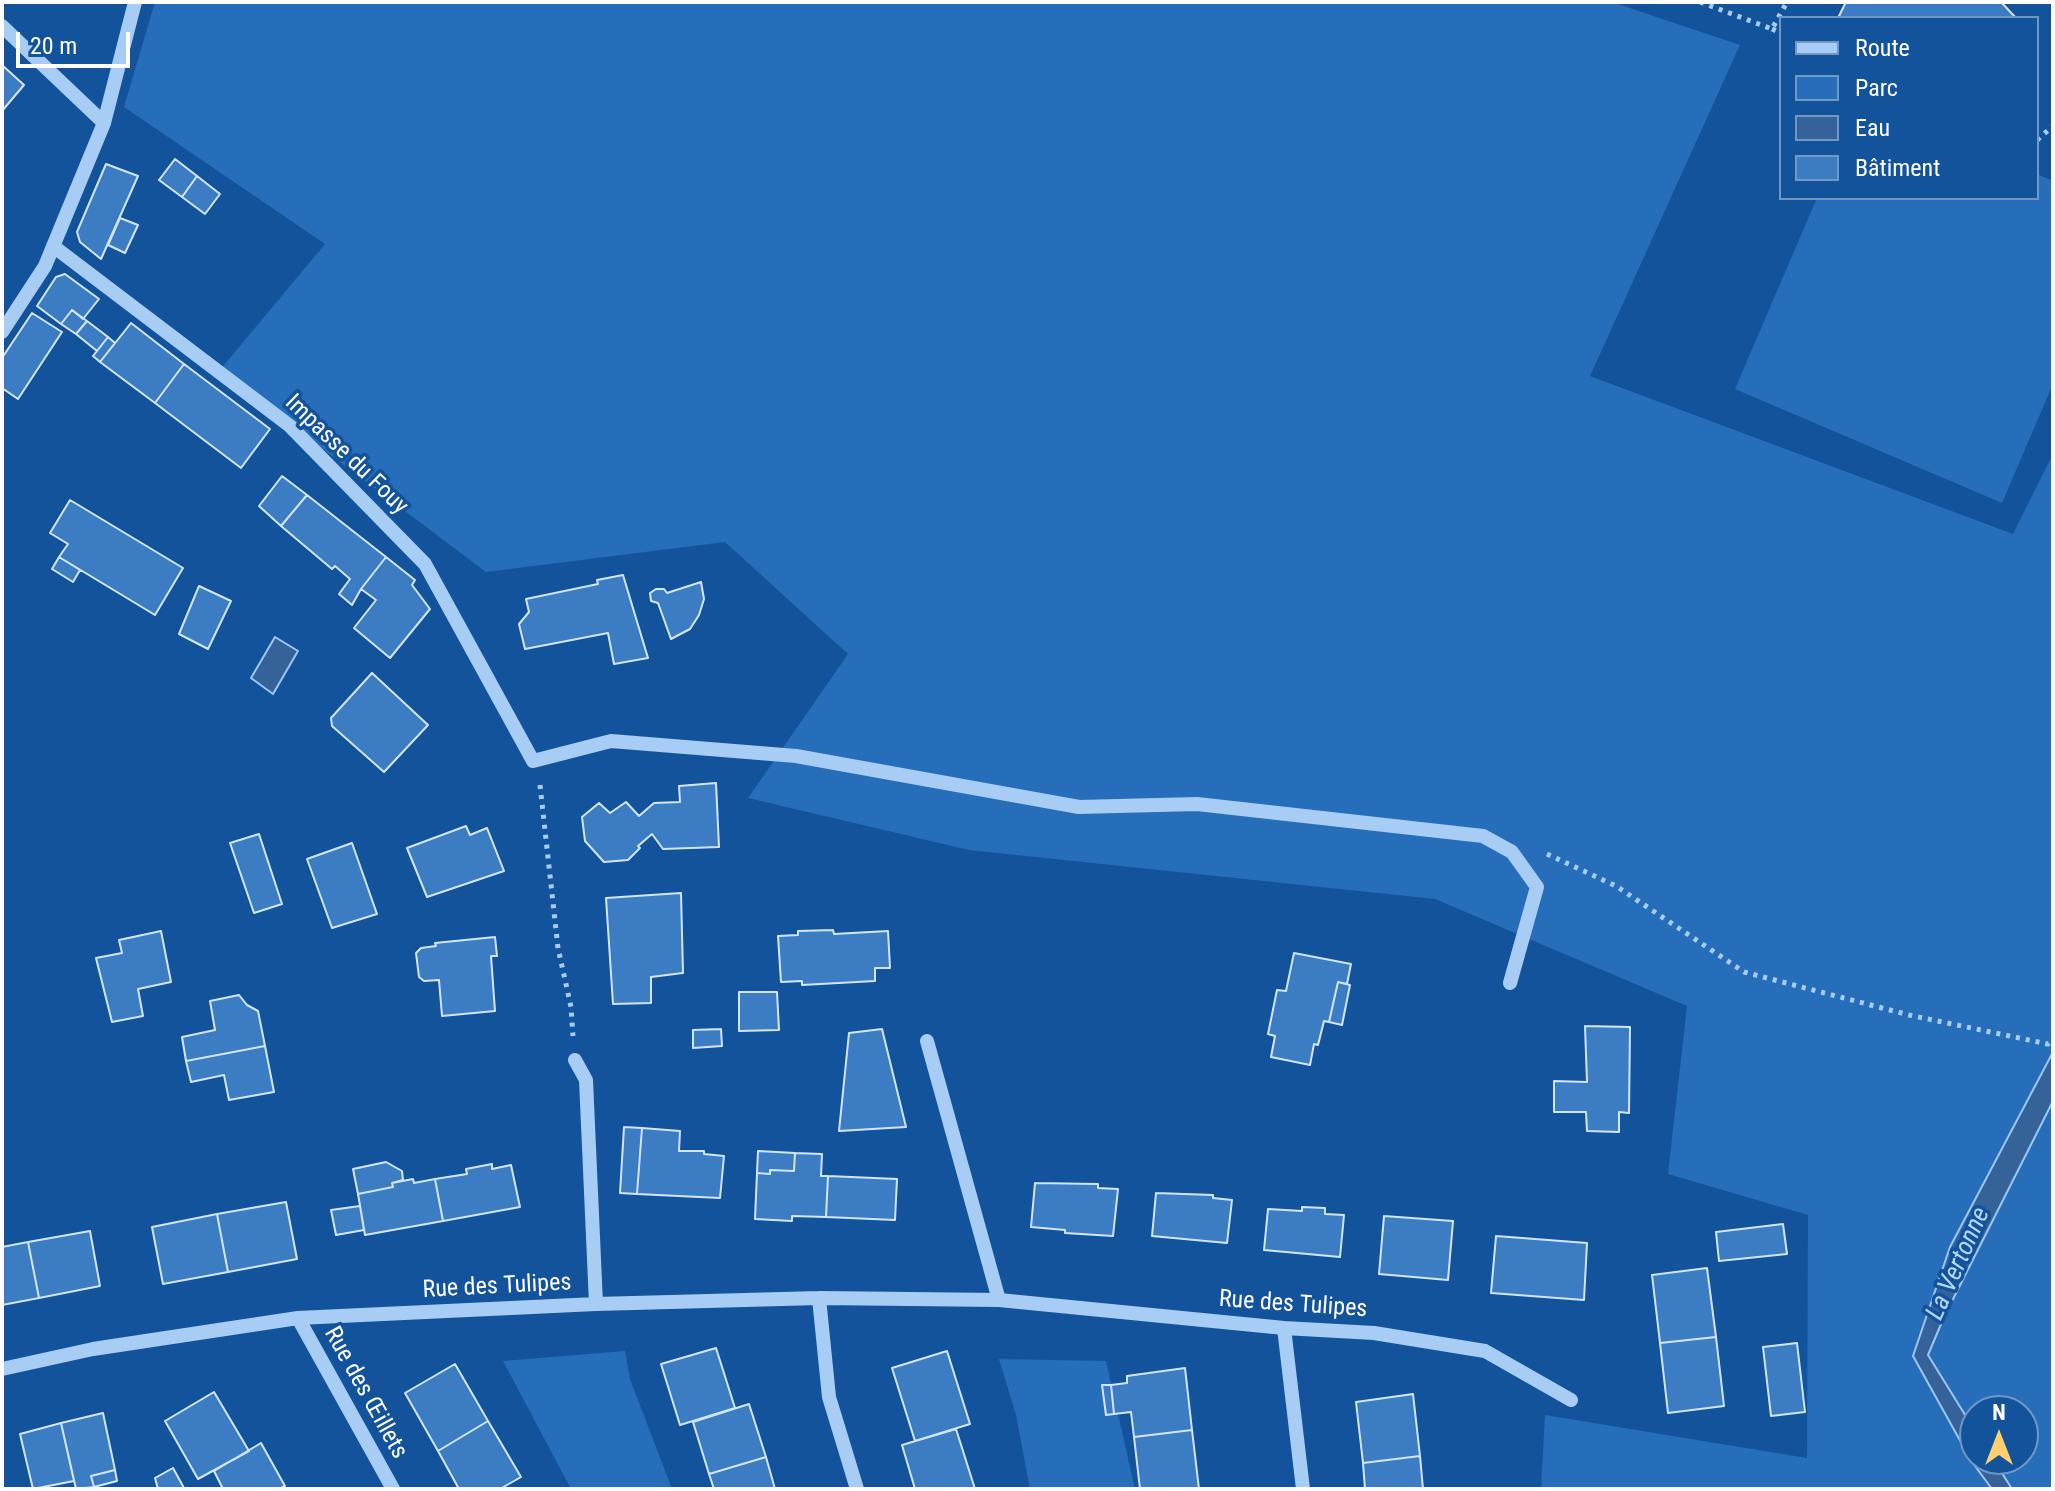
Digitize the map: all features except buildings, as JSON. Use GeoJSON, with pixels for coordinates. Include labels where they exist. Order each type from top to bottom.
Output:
{"type":"FeatureCollection","features":[{"type":"Feature","properties":{"kind":"street"},"geometry":{"type":"LineString","coordinates":[[2,332],[45,266],[104,123],[135,2]]}},
{"type":"Feature","properties":{"kind":"street"},"geometry":{"type":"LineString","coordinates":[[2,26],[104,123]]}},
{"type":"Feature","properties":{"kind":"street","name":"Impasse du Fouy"},"geometry":{"type":"LineString","coordinates":[[53,246],[290,426],[425,564],[533,761]]}},
{"type":"Feature","properties":{"kind":"street"},"geometry":{"type":"LineString","coordinates":[[533,761],[611,741],[796,756],[1079,807],[1197,804],[1483,836],[1512,852],[1537,887],[1510,983]]}},
{"type":"Feature","properties":{"kind":"street"},"geometry":{"type":"LineString","coordinates":[[927,1041],[999,1300]]}},
{"type":"Feature","properties":{"kind":"street"},"geometry":{"type":"LineString","coordinates":[[575,1060],[586,1080],[596,1304]]}},
{"type":"Feature","properties":{"kind":"street"},"geometry":{"type":"LineString","coordinates":[[819,1298],[829,1397],[857,1489]]}},
{"type":"Feature","properties":{"kind":"street","name":"Rue des Tulipes"},"geometry":{"type":"LineString","coordinates":[[2,1369],[93,1349],[298,1318],[596,1304],[819,1298],[999,1300],[1284,1328],[1374,1333],[1485,1351],[1571,1400]]}},
{"type":"Feature","properties":{"kind":"street","name":"Rue des Œillets"},"geometry":{"type":"LineString","coordinates":[[298,1318],[393,1489]]}},
{"type":"Feature","properties":{"kind":"street"},"geometry":{"type":"LineString","coordinates":[[1284,1328],[1303,1489]]}},
{"type":"Feature","properties":{"kind":"path"},"geometry":{"type":"LineString","coordinates":[[1700,2],[1779,32]]}},
{"type":"Feature","properties":{"kind":"path"},"geometry":{"type":"LineString","coordinates":[[1772,29],[1779,16]]}},
{"type":"Feature","properties":{"kind":"path"},"geometry":{"type":"LineString","coordinates":[[533,761],[543,793],[558,948],[571,1007],[575,1060]]}},
{"type":"Feature","properties":{"kind":"path"},"geometry":{"type":"LineString","coordinates":[[1524,869],[1546,854],[1616,886],[1744,972],[1909,1015],[2048,1044],[2053,1038]]}},
{"type":"Feature","properties":{"kind":"green space"},"geometry":{"type":"Polygon","coordinates":[[[155,2],[1612,2],[1740,45],[1590,376],[2013,534],[2053,454],[2053,1052],[1950,1247],[1913,1355],[1959,1438],[1959,1475],[1982,1475],[1992,1489],[1541,1489],[1545,1415],[1807,1458],[1808,1215],[1668,1174],[1687,1006],[1435,899],[969,850],[748,798],[848,654],[725,542],[486,572],[219,371],[325,244],[124,107],[155,2]]]}},
{"type":"Feature","properties":{"kind":"green space"},"geometry":{"type":"Polygon","coordinates":[[[2039,175],[2053,181],[2053,384],[2002,503],[1735,389],[1816,200],[2039,200],[2039,175]]]}},
{"type":"Feature","properties":{"kind":"green space"},"geometry":{"type":"Polygon","coordinates":[[[2053,1101],[2053,1489],[2012,1489],[2003,1475],[2039,1475],[2039,1395],[1959,1395],[1959,1405],[1928,1355],[1944,1317],[2053,1101]]]}},
{"type":"Feature","properties":{"kind":"green space"},"geometry":{"type":"Polygon","coordinates":[[[625,1351],[630,1379],[672,1489],[571,1489],[503,1361],[625,1351]]]}},
{"type":"Feature","properties":{"kind":"green space"},"geometry":{"type":"Polygon","coordinates":[[[999,1359],[1106,1361],[1135,1489],[1030,1489],[1016,1415],[999,1359]]]}},
{"type":"Feature","properties":{"kind":"water"},"geometry":{"type":"Polygon","coordinates":[[[275,637],[298,651],[273,694],[251,678],[275,637]]]}},
{"type":"Feature","properties":{"kind":"water","name":"La Vertonne"},"geometry":{"type":"Polygon","coordinates":[[[2053,1052],[2053,1101],[1944,1317],[1928,1355],[1959,1405],[1959,1439],[1913,1356],[1950,1247],[2053,1052]]]}},
{"type":"Feature","properties":{"kind":"water"},"geometry":{"type":"Polygon","coordinates":[[[1982,1475],[2003,1475],[2012,1489],[1992,1489],[1982,1475]]]}}]}
